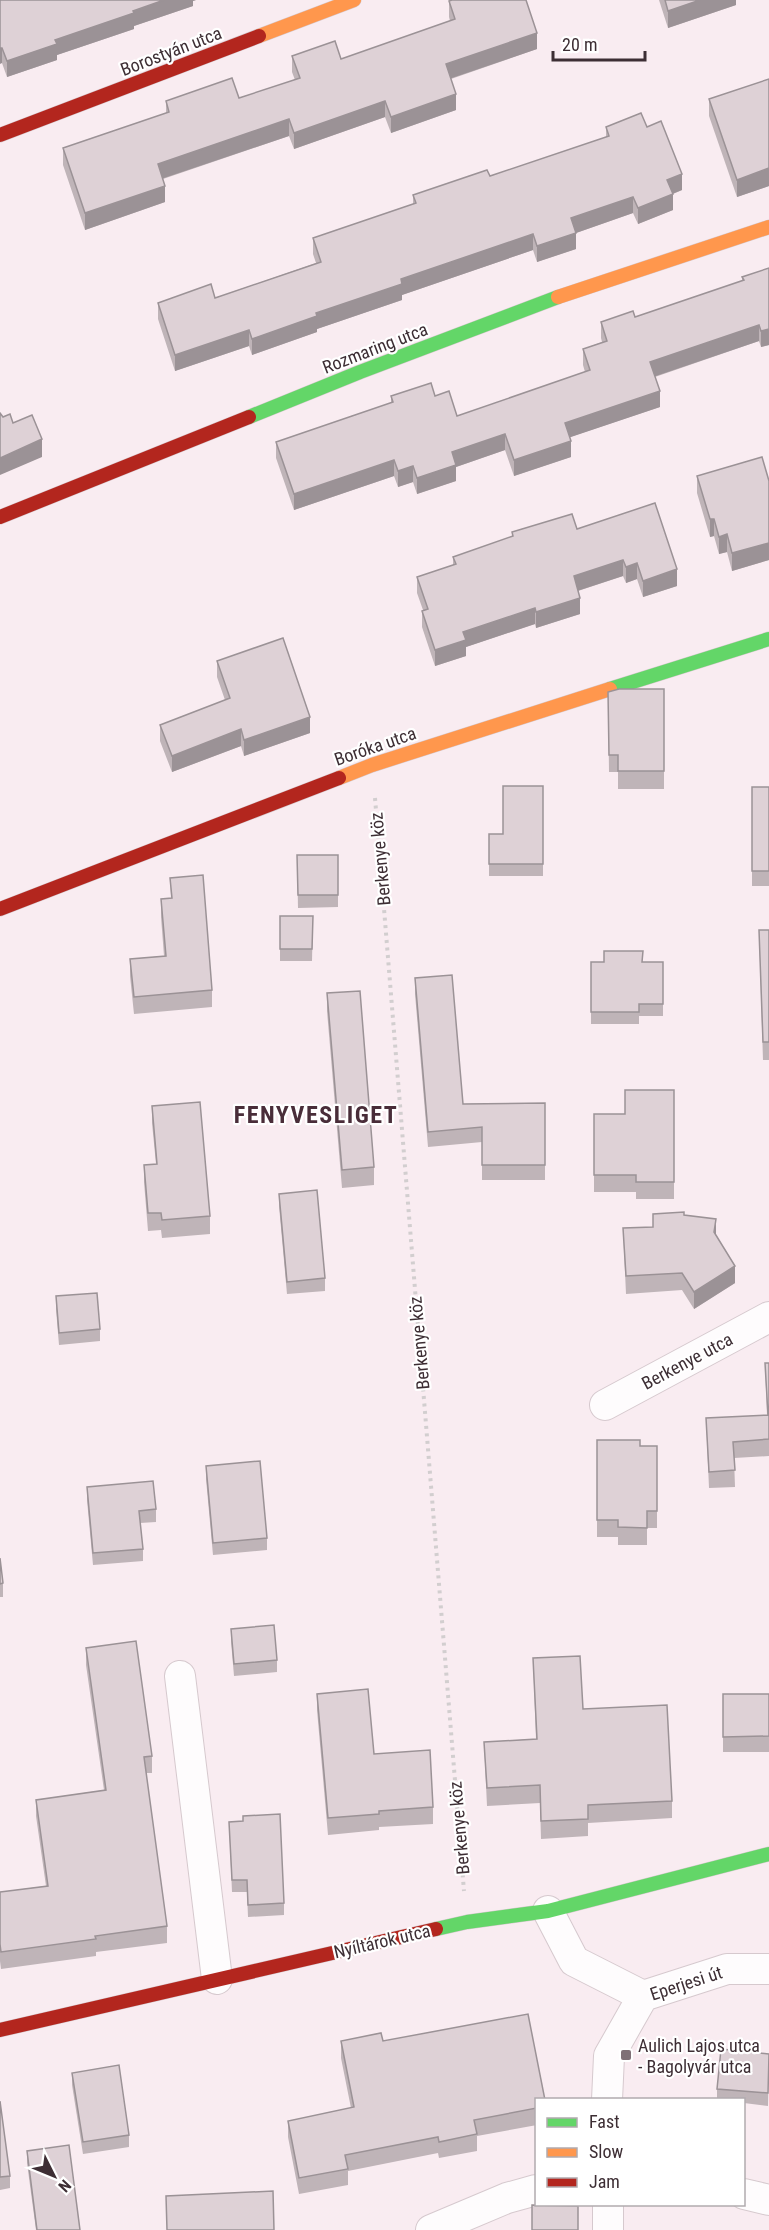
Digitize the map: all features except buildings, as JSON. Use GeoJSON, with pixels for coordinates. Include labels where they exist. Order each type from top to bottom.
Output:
{"type":"FeatureCollection","features":[{"type":"Feature","properties":{"kind":"street","name":"Borostyán utca"},"geometry":{"type":"LineString","coordinates":[[0,135],[354,0]]}},
{"type":"Feature","properties":{"kind":"street","name":"Rozmaring utca"},"geometry":{"type":"LineString","coordinates":[[0,516],[360,372],[539,304],[769,227]]}},
{"type":"Feature","properties":{"kind":"street","name":"Boróka utca"},"geometry":{"type":"LineString","coordinates":[[0,909],[372,765],[769,639]]}},
{"type":"Feature","properties":{"kind":"street","name":"Berkenye utca"},"geometry":{"type":"LineString","coordinates":[[605,1406],[769,1317]]}},
{"type":"Feature","properties":{"kind":"street"},"geometry":{"type":"LineString","coordinates":[[180,1676],[217,1979]]}},
{"type":"Feature","properties":{"kind":"street","name":"Nyíltárok utca"},"geometry":{"type":"LineString","coordinates":[[0,2030],[467,1922],[548,1911],[769,1854]]}},
{"type":"Feature","properties":{"kind":"street"},"geometry":{"type":"LineString","coordinates":[[548,1911],[574,1961],[643,1996]]}},
{"type":"Feature","properties":{"kind":"street","name":"Eperjesi út"},"geometry":{"type":"LineString","coordinates":[[607,2098],[609,2056],[643,1996],[727,1969],[769,1969]]}},
{"type":"Feature","properties":{"kind":"street"},"geometry":{"type":"LineString","coordinates":[[431,2230],[507,2199],[535,2191]]}},
{"type":"Feature","properties":{"kind":"street"},"geometry":{"type":"LineString","coordinates":[[745,2194],[769,2200]]}},
{"type":"Feature","properties":{"kind":"street"},"geometry":{"type":"LineString","coordinates":[[608,2206],[608,2230]]}},
{"type":"Feature","properties":{"kind":"path","name":"Berkenye köz"},"geometry":{"type":"LineString","coordinates":[[372,765],[467,1922]]}},
{"type":"Feature","properties":{"kind":"traffic: fast"},"geometry":{"type":"LineString","coordinates":[[249,417],[558,297]]}},
{"type":"Feature","properties":{"kind":"traffic: fast"},"geometry":{"type":"LineString","coordinates":[[610,689],[769,639]]}},
{"type":"Feature","properties":{"kind":"traffic: fast"},"geometry":{"type":"LineString","coordinates":[[436,1929],[467,1922],[548,1911],[769,1854]]}},
{"type":"Feature","properties":{"kind":"traffic: slow"},"geometry":{"type":"LineString","coordinates":[[259,36],[354,0]]}},
{"type":"Feature","properties":{"kind":"traffic: slow"},"geometry":{"type":"LineString","coordinates":[[558,297],[769,227]]}},
{"type":"Feature","properties":{"kind":"traffic: slow"},"geometry":{"type":"LineString","coordinates":[[339,778],[372,765],[610,689]]}},
{"type":"Feature","properties":{"kind":"traffic: jam"},"geometry":{"type":"LineString","coordinates":[[0,135],[259,36]]}},
{"type":"Feature","properties":{"kind":"traffic: jam"},"geometry":{"type":"LineString","coordinates":[[0,517],[249,417]]}},
{"type":"Feature","properties":{"kind":"traffic: jam"},"geometry":{"type":"LineString","coordinates":[[0,909],[339,778]]}},
{"type":"Feature","properties":{"kind":"traffic: jam"},"geometry":{"type":"LineString","coordinates":[[0,2030],[436,1929]]}},
{"type":"Feature","properties":{"kind":"place","name":"Aulich Lajos utca - Bagolyvár utca"},"geometry":{"type":"Point","coordinates":[626,2055]}},
{"type":"Feature","properties":{"kind":"district","name":"FENYVESLIGET"},"geometry":{"type":"Point","coordinates":[316,1115]}}]}
